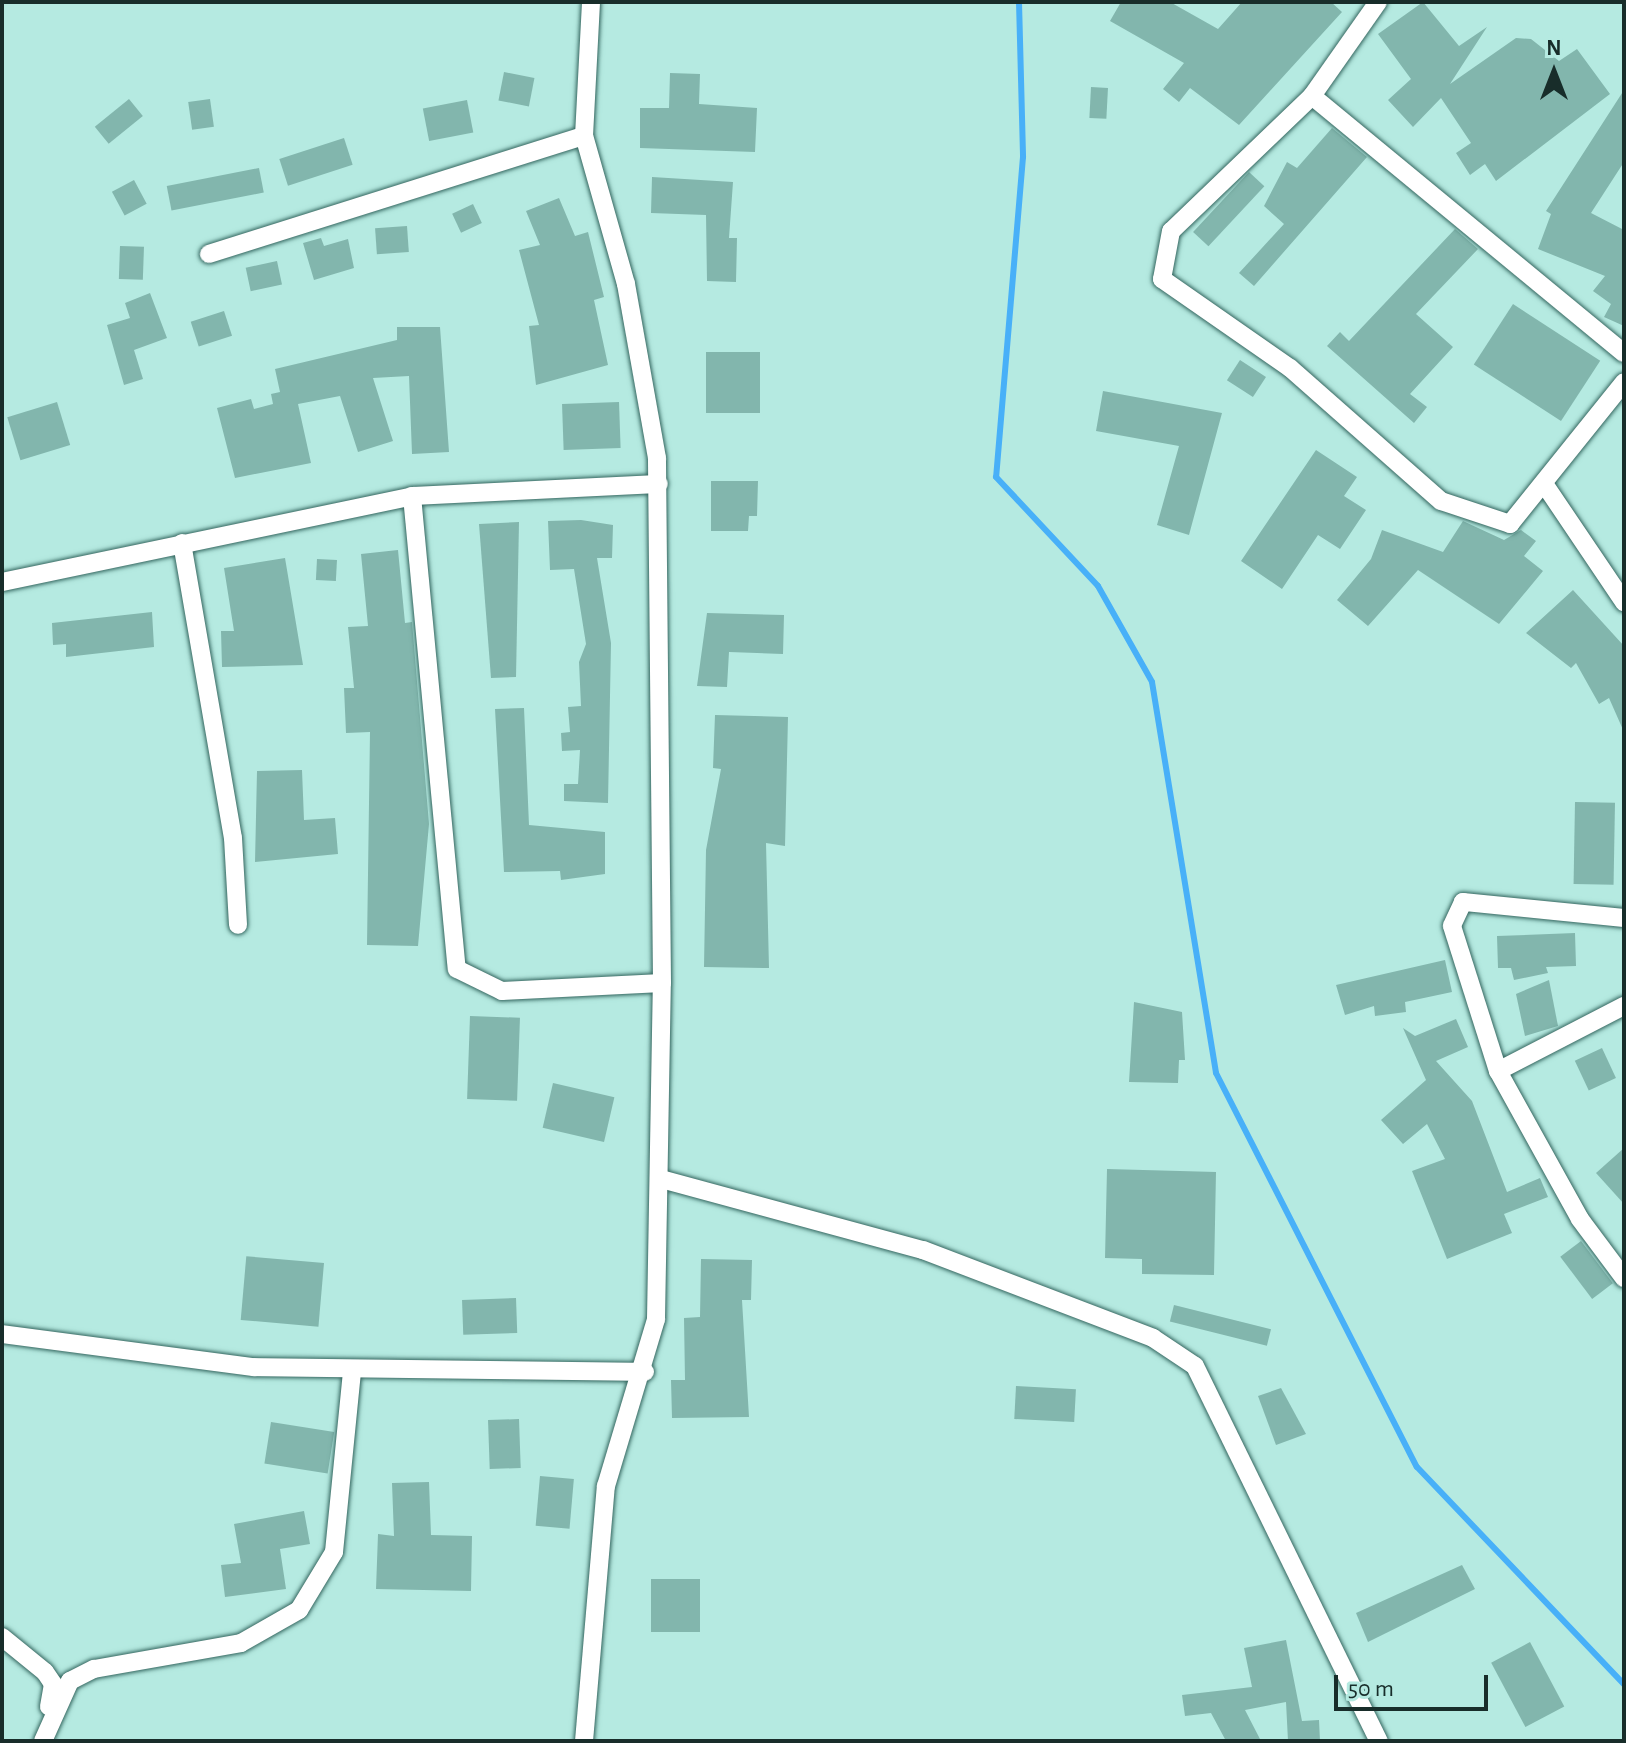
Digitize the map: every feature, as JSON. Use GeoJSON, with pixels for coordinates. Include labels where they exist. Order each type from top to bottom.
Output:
{"type":"FeatureCollection","features":[{"type":"Feature","properties":{"kind":"street"},"geometry":{"type":"LineString","coordinates":[[584,1741],[606,1486],[645,1372],[656,1319],[661,1179],[662,983],[659,484],[626,284],[584,136],[591,2]]}},
{"type":"Feature","properties":{"kind":"street"},"geometry":{"type":"LineString","coordinates":[[1378,2],[1312,96],[1171,231],[1162,279],[1290,368],[1441,501],[1510,524],[1547,488],[1624,382]]}},
{"type":"Feature","properties":{"kind":"street"},"geometry":{"type":"LineString","coordinates":[[1312,96],[1624,353]]}},
{"type":"Feature","properties":{"kind":"street"},"geometry":{"type":"LineString","coordinates":[[209,254],[584,136]]}},
{"type":"Feature","properties":{"kind":"street"},"geometry":{"type":"LineString","coordinates":[[2,582],[412,496],[659,484]]}},
{"type":"Feature","properties":{"kind":"street"},"geometry":{"type":"LineString","coordinates":[[1547,488],[1624,602]]}},
{"type":"Feature","properties":{"kind":"street"},"geometry":{"type":"LineString","coordinates":[[412,496],[457,969],[502,991],[662,983]]}},
{"type":"Feature","properties":{"kind":"street"},"geometry":{"type":"LineString","coordinates":[[182,543],[233,838],[238,925]]}},
{"type":"Feature","properties":{"kind":"street"},"geometry":{"type":"LineString","coordinates":[[1624,918],[1463,902],[1452,926],[1498,1071],[1580,1219],[1624,1278]]}},
{"type":"Feature","properties":{"kind":"street"},"geometry":{"type":"LineString","coordinates":[[1498,1071],[1624,1006]]}},
{"type":"Feature","properties":{"kind":"street"},"geometry":{"type":"LineString","coordinates":[[661,1179],[923,1250],[1153,1338],[1195,1366],[1379,1741]]}},
{"type":"Feature","properties":{"kind":"street"},"geometry":{"type":"LineString","coordinates":[[2,1334],[352,1372],[507,1365],[645,1372]]}},
{"type":"Feature","properties":{"kind":"street"},"geometry":{"type":"LineString","coordinates":[[45,1736],[70,1681],[94,1669],[241,1643],[299,1610],[334,1552],[352,1372]]}},
{"type":"Feature","properties":{"kind":"street"},"geometry":{"type":"LineString","coordinates":[[2,1637],[31,1656],[53,1684],[45,1736]]}},
{"type":"Feature","properties":{"kind":"building"},"geometry":{"type":"Polygon","coordinates":[[[1121,2],[1170,2],[1218,29],[1242,2],[1331,2],[1342,12],[1239,125],[1190,88],[1179,102],[1163,89],[1184,63],[1110,21],[1121,2]]]}},
{"type":"Feature","properties":{"kind":"building"},"geometry":{"type":"Polygon","coordinates":[[[1423,2],[1459,46],[1487,27],[1450,84],[1516,38],[1531,39],[1559,61],[1577,49],[1610,94],[1496,181],[1485,164],[1470,175],[1456,153],[1471,143],[1441,98],[1413,127],[1388,100],[1411,79],[1378,34],[1423,2]]]}},
{"type":"Feature","properties":{"kind":"building"},"geometry":{"type":"Polygon","coordinates":[[[504,72],[534,78],[529,106],[498,100],[504,72]]]}},
{"type":"Feature","properties":{"kind":"building"},"geometry":{"type":"Polygon","coordinates":[[[670,73],[700,74],[699,104],[757,108],[755,152],[640,148],[640,108],[669,108],[670,73]]]}},
{"type":"Feature","properties":{"kind":"building"},"geometry":{"type":"Polygon","coordinates":[[[1091,87],[1108,88],[1106,119],[1089,118],[1091,87]]]}},
{"type":"Feature","properties":{"kind":"building"},"geometry":{"type":"Polygon","coordinates":[[[1624,90],[1624,162],[1591,213],[1624,230],[1624,326],[1604,317],[1611,304],[1593,291],[1605,276],[1538,249],[1551,214],[1546,211],[1624,90]]]}},
{"type":"Feature","properties":{"kind":"building"},"geometry":{"type":"Polygon","coordinates":[[[129,99],[143,116],[109,144],[95,127],[129,99]]]}},
{"type":"Feature","properties":{"kind":"building"},"geometry":{"type":"Polygon","coordinates":[[[210,99],[214,127],[192,130],[188,102],[210,99]]]}},
{"type":"Feature","properties":{"kind":"building"},"geometry":{"type":"Polygon","coordinates":[[[467,100],[473,132],[429,141],[423,109],[467,100]]]}},
{"type":"Feature","properties":{"kind":"building"},"geometry":{"type":"Polygon","coordinates":[[[1332,128],[1367,157],[1254,286],[1239,273],[1284,224],[1264,206],[1287,162],[1297,168],[1332,128]]]}},
{"type":"Feature","properties":{"kind":"building"},"geometry":{"type":"Polygon","coordinates":[[[344,138],[353,165],[288,186],[279,159],[344,138]]]}},
{"type":"Feature","properties":{"kind":"building"},"geometry":{"type":"Polygon","coordinates":[[[259,168],[264,193],[171,210],[167,186],[259,168]]]}},
{"type":"Feature","properties":{"kind":"building"},"geometry":{"type":"Polygon","coordinates":[[[1249,172],[1264,186],[1208,246],[1193,232],[1249,172]]]}},
{"type":"Feature","properties":{"kind":"building"},"geometry":{"type":"Polygon","coordinates":[[[652,177],[733,182],[729,238],[737,238],[736,282],[707,281],[706,215],[651,213],[652,177]]]}},
{"type":"Feature","properties":{"kind":"building"},"geometry":{"type":"Polygon","coordinates":[[[134,180],[147,204],[125,216],[112,192],[134,180]]]}},
{"type":"Feature","properties":{"kind":"building"},"geometry":{"type":"Polygon","coordinates":[[[559,198],[575,236],[588,232],[604,297],[594,300],[608,365],[536,385],[529,326],[539,325],[519,250],[540,245],[526,211],[559,198]]]}},
{"type":"Feature","properties":{"kind":"building"},"geometry":{"type":"Polygon","coordinates":[[[473,204],[482,223],[461,233],[452,214],[473,204]]]}},
{"type":"Feature","properties":{"kind":"building"},"geometry":{"type":"Polygon","coordinates":[[[407,226],[409,252],[377,254],[375,228],[407,226]]]}},
{"type":"Feature","properties":{"kind":"building"},"geometry":{"type":"Polygon","coordinates":[[[1455,229],[1478,249],[1416,314],[1453,347],[1410,394],[1427,407],[1414,423],[1327,346],[1340,332],[1349,341],[1455,229]]]}},
{"type":"Feature","properties":{"kind":"building"},"geometry":{"type":"Polygon","coordinates":[[[321,238],[324,246],[348,239],[354,268],[314,280],[303,243],[321,238]]]}},
{"type":"Feature","properties":{"kind":"building"},"geometry":{"type":"Polygon","coordinates":[[[120,246],[144,247],[143,280],[119,279],[120,246]]]}},
{"type":"Feature","properties":{"kind":"building"},"geometry":{"type":"Polygon","coordinates":[[[277,261],[282,284],[251,291],[246,268],[277,261]]]}},
{"type":"Feature","properties":{"kind":"building"},"geometry":{"type":"Polygon","coordinates":[[[150,293],[167,338],[134,350],[143,379],[124,385],[107,325],[130,318],[125,303],[150,293]]]}},
{"type":"Feature","properties":{"kind":"building"},"geometry":{"type":"Polygon","coordinates":[[[1513,304],[1600,361],[1561,421],[1474,364],[1513,304]]]}},
{"type":"Feature","properties":{"kind":"building"},"geometry":{"type":"Polygon","coordinates":[[[224,311],[232,336],[199,347],[191,322],[224,311]]]}},
{"type":"Feature","properties":{"kind":"building"},"geometry":{"type":"Polygon","coordinates":[[[397,327],[440,327],[449,452],[412,454],[409,376],[373,378],[393,441],[358,452],[340,396],[298,404],[311,463],[235,478],[217,408],[251,399],[254,409],[273,404],[271,394],[280,392],[275,369],[397,340],[397,327]]]}},
{"type":"Feature","properties":{"kind":"building"},"geometry":{"type":"Polygon","coordinates":[[[706,352],[760,352],[760,413],[706,413],[706,352]]]}},
{"type":"Feature","properties":{"kind":"building"},"geometry":{"type":"Polygon","coordinates":[[[1240,360],[1266,377],[1253,397],[1227,380],[1240,360]]]}},
{"type":"Feature","properties":{"kind":"building"},"geometry":{"type":"Polygon","coordinates":[[[1103,391],[1222,413],[1189,535],[1157,525],[1179,446],[1096,431],[1103,391]]]}},
{"type":"Feature","properties":{"kind":"building"},"geometry":{"type":"Polygon","coordinates":[[[57,402],[70,445],[20,460],[7,417],[57,402]]]}},
{"type":"Feature","properties":{"kind":"building"},"geometry":{"type":"Polygon","coordinates":[[[619,402],[621,448],[564,450],[562,404],[619,402]]]}},
{"type":"Feature","properties":{"kind":"building"},"geometry":{"type":"Polygon","coordinates":[[[1316,450],[1357,477],[1344,496],[1366,510],[1340,549],[1318,535],[1282,589],[1241,561],[1316,450]]]}},
{"type":"Feature","properties":{"kind":"building"},"geometry":{"type":"Polygon","coordinates":[[[711,481],[758,481],[757,516],[749,516],[748,531],[711,531],[711,481]]]}},
{"type":"Feature","properties":{"kind":"building"},"geometry":{"type":"Polygon","coordinates":[[[581,520],[613,525],[612,558],[597,558],[611,643],[608,803],[564,801],[564,784],[578,784],[580,750],[562,751],[561,733],[570,732],[568,707],[581,706],[579,662],[586,644],[574,569],[550,570],[548,521],[581,520]]]}},
{"type":"Feature","properties":{"kind":"building"},"geometry":{"type":"Polygon","coordinates":[[[1463,521],[1504,540],[1521,530],[1536,541],[1524,556],[1543,571],[1499,624],[1418,570],[1368,626],[1337,600],[1371,559],[1382,530],[1443,552],[1463,521]]]}},
{"type":"Feature","properties":{"kind":"building"},"geometry":{"type":"Polygon","coordinates":[[[519,522],[516,677],[491,678],[479,524],[519,522]]]}},
{"type":"Feature","properties":{"kind":"building"},"geometry":{"type":"Polygon","coordinates":[[[398,550],[405,623],[412,622],[429,824],[418,946],[367,945],[370,732],[346,733],[344,688],[354,688],[348,627],[368,626],[361,554],[398,550]]]}},
{"type":"Feature","properties":{"kind":"building"},"geometry":{"type":"Polygon","coordinates":[[[285,558],[303,665],[222,667],[221,631],[234,631],[224,568],[285,558]]]}},
{"type":"Feature","properties":{"kind":"building"},"geometry":{"type":"Polygon","coordinates":[[[317,559],[337,560],[336,581],[316,580],[317,559]]]}},
{"type":"Feature","properties":{"kind":"building"},"geometry":{"type":"Polygon","coordinates":[[[1573,590],[1624,646],[1624,732],[1609,698],[1599,704],[1576,663],[1571,668],[1526,633],[1573,590]]]}},
{"type":"Feature","properties":{"kind":"building"},"geometry":{"type":"Polygon","coordinates":[[[152,612],[154,647],[66,657],[66,644],[53,645],[52,623],[152,612]]]}},
{"type":"Feature","properties":{"kind":"building"},"geometry":{"type":"Polygon","coordinates":[[[707,613],[784,615],[783,654],[729,652],[727,687],[697,686],[707,613]]]}},
{"type":"Feature","properties":{"kind":"building"},"geometry":{"type":"Polygon","coordinates":[[[524,708],[529,825],[605,832],[605,874],[561,880],[560,871],[504,872],[495,709],[524,708]]]}},
{"type":"Feature","properties":{"kind":"building"},"geometry":{"type":"Polygon","coordinates":[[[715,715],[788,717],[785,846],[766,843],[769,968],[704,967],[706,850],[721,769],[713,768],[715,715]]]}},
{"type":"Feature","properties":{"kind":"building"},"geometry":{"type":"Polygon","coordinates":[[[302,770],[304,820],[335,818],[338,854],[255,862],[257,771],[302,770]]]}},
{"type":"Feature","properties":{"kind":"building"},"geometry":{"type":"Polygon","coordinates":[[[1575,802],[1615,803],[1614,885],[1574,884],[1575,802]]]}},
{"type":"Feature","properties":{"kind":"building"},"geometry":{"type":"Polygon","coordinates":[[[1575,933],[1576,966],[1546,967],[1548,973],[1514,980],[1511,968],[1498,968],[1497,936],[1575,933]]]}},
{"type":"Feature","properties":{"kind":"building"},"geometry":{"type":"Polygon","coordinates":[[[1445,960],[1452,992],[1405,1002],[1406,1012],[1375,1016],[1374,1006],[1345,1015],[1336,985],[1445,960]]]}},
{"type":"Feature","properties":{"kind":"building"},"geometry":{"type":"Polygon","coordinates":[[[1549,980],[1558,1026],[1525,1036],[1516,994],[1549,980]]]}},
{"type":"Feature","properties":{"kind":"building"},"geometry":{"type":"Polygon","coordinates":[[[1134,1002],[1182,1012],[1185,1060],[1179,1060],[1178,1083],[1129,1082],[1134,1002]]]}},
{"type":"Feature","properties":{"kind":"building"},"geometry":{"type":"Polygon","coordinates":[[[470,1016],[520,1018],[517,1101],[467,1099],[470,1016]]]}},
{"type":"Feature","properties":{"kind":"building"},"geometry":{"type":"Polygon","coordinates":[[[1456,1019],[1468,1047],[1436,1061],[1472,1101],[1507,1192],[1540,1178],[1548,1197],[1504,1214],[1512,1233],[1447,1259],[1412,1171],[1445,1159],[1427,1124],[1403,1144],[1381,1120],[1426,1080],[1403,1028],[1415,1036],[1456,1019]]]}},
{"type":"Feature","properties":{"kind":"building"},"geometry":{"type":"Polygon","coordinates":[[[1602,1048],[1616,1078],[1589,1091],[1575,1061],[1602,1048]]]}},
{"type":"Feature","properties":{"kind":"building"},"geometry":{"type":"Polygon","coordinates":[[[553,1083],[614,1097],[604,1142],[543,1128],[553,1083]]]}},
{"type":"Feature","properties":{"kind":"building"},"geometry":{"type":"Polygon","coordinates":[[[1624,1148],[1624,1204],[1596,1173],[1624,1148]]]}},
{"type":"Feature","properties":{"kind":"building"},"geometry":{"type":"Polygon","coordinates":[[[1107,1169],[1216,1172],[1214,1275],[1142,1274],[1142,1259],[1105,1258],[1107,1169]]]}},
{"type":"Feature","properties":{"kind":"building"},"geometry":{"type":"Polygon","coordinates":[[[1581,1241],[1613,1283],[1592,1299],[1560,1257],[1581,1241]]]}},
{"type":"Feature","properties":{"kind":"building"},"geometry":{"type":"Polygon","coordinates":[[[246,1256],[324,1263],[318,1327],[241,1320],[246,1256]]]}},
{"type":"Feature","properties":{"kind":"building"},"geometry":{"type":"Polygon","coordinates":[[[701,1259],[752,1260],[751,1300],[742,1300],[749,1417],[672,1418],[671,1380],[685,1380],[684,1318],[700,1317],[701,1259]]]}},
{"type":"Feature","properties":{"kind":"building"},"geometry":{"type":"Polygon","coordinates":[[[516,1298],[517,1333],[463,1335],[462,1300],[516,1298]]]}},
{"type":"Feature","properties":{"kind":"building"},"geometry":{"type":"Polygon","coordinates":[[[1174,1305],[1271,1329],[1267,1346],[1170,1321],[1174,1305]]]}},
{"type":"Feature","properties":{"kind":"building"},"geometry":{"type":"Polygon","coordinates":[[[1016,1386],[1076,1389],[1074,1422],[1014,1419],[1016,1386]]]}},
{"type":"Feature","properties":{"kind":"building"},"geometry":{"type":"Polygon","coordinates":[[[1281,1388],[1306,1434],[1276,1445],[1258,1396],[1281,1388]]]}},
{"type":"Feature","properties":{"kind":"building"},"geometry":{"type":"Polygon","coordinates":[[[519,1419],[521,1468],[490,1469],[488,1420],[519,1419]]]}},
{"type":"Feature","properties":{"kind":"building"},"geometry":{"type":"Polygon","coordinates":[[[271,1422],[334,1432],[328,1473],[264,1463],[271,1422]]]}},
{"type":"Feature","properties":{"kind":"building"},"geometry":{"type":"Polygon","coordinates":[[[540,1476],[574,1479],[570,1529],[536,1526],[540,1476]]]}},
{"type":"Feature","properties":{"kind":"building"},"geometry":{"type":"Polygon","coordinates":[[[429,1482],[431,1535],[472,1536],[471,1591],[376,1589],[378,1534],[394,1536],[392,1483],[429,1482]]]}},
{"type":"Feature","properties":{"kind":"building"},"geometry":{"type":"Polygon","coordinates":[[[304,1511],[310,1544],[280,1549],[286,1589],[225,1597],[221,1565],[241,1563],[234,1524],[304,1511]]]}},
{"type":"Feature","properties":{"kind":"building"},"geometry":{"type":"Polygon","coordinates":[[[1462,1565],[1475,1589],[1368,1642],[1356,1613],[1462,1565]]]}},
{"type":"Feature","properties":{"kind":"building"},"geometry":{"type":"Polygon","coordinates":[[[651,1579],[700,1579],[700,1632],[651,1632],[651,1579]]]}},
{"type":"Feature","properties":{"kind":"building"},"geometry":{"type":"Polygon","coordinates":[[[1286,1640],[1302,1721],[1319,1720],[1320,1741],[1288,1741],[1286,1702],[1245,1710],[1261,1741],[1226,1741],[1211,1713],[1185,1716],[1182,1695],[1252,1687],[1244,1648],[1286,1640]]]}},
{"type":"Feature","properties":{"kind":"building"},"geometry":{"type":"Polygon","coordinates":[[[1530,1642],[1564,1706],[1525,1727],[1491,1663],[1530,1642]]]}},
{"type":"Feature","properties":{"kind":"waterway"},"geometry":{"type":"LineString","coordinates":[[1019,2],[1023,157],[996,477],[1098,586],[1152,682],[1216,1073],[1417,1467],[1624,1684]]}}]}
